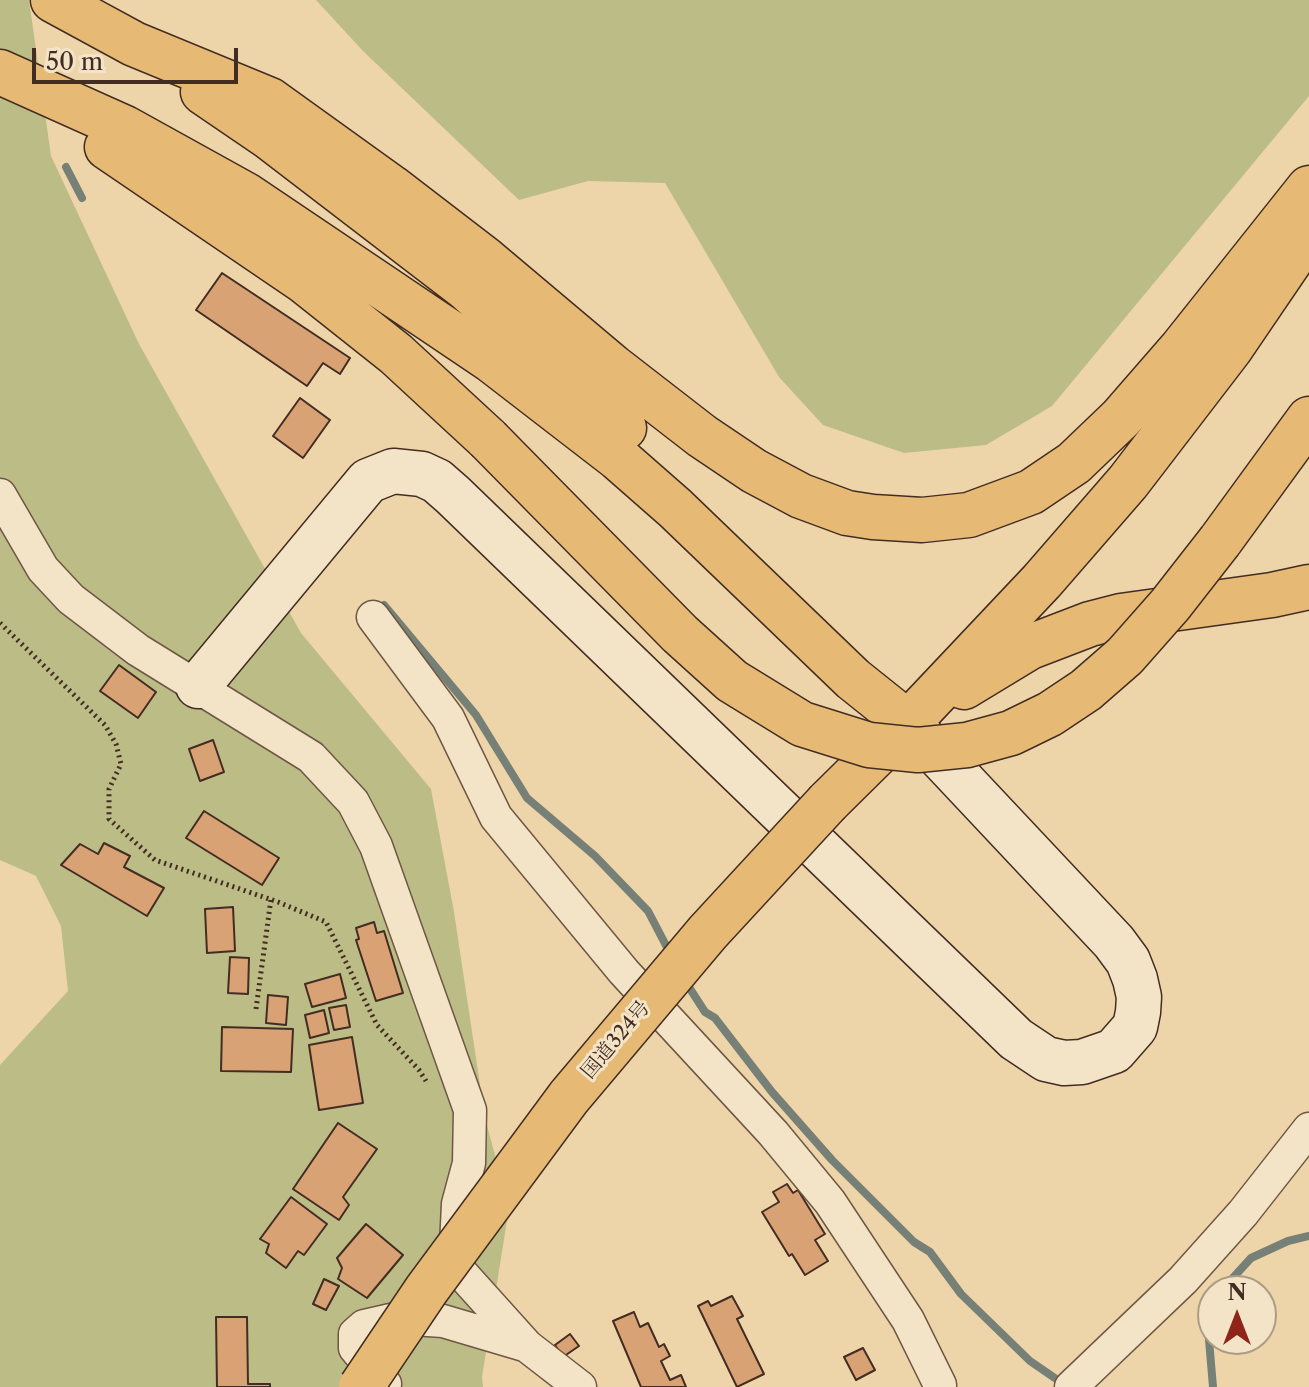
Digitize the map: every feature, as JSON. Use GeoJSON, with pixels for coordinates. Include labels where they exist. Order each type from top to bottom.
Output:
{"type":"FeatureCollection","features":[{"type":"Feature","properties":{"kind":"highway"},"geometry":{"type":"LineString","coordinates":[[53,0],[134,44],[269,137],[486,260],[613,367],[702,436],[779,485],[847,513],[897,520],[947,519],[989,509],[1031,492],[1074,463],[1121,418],[1181,349],[1309,188]]}},
{"type":"Feature","properties":{"kind":"highway"},"geometry":{"type":"LineString","coordinates":[[0,72],[113,122],[246,195],[491,360],[618,458],[675,508],[842,668],[908,723]]}},
{"type":"Feature","properties":{"kind":"highway"},"geometry":{"type":"LineString","coordinates":[[0,81],[143,170],[304,281],[396,354],[488,439],[680,634],[732,681],[802,724],[869,745],[918,750],[967,745],[1011,733],[1050,714],[1086,690],[1125,656],[1170,605],[1309,419]]}},
{"type":"Feature","properties":{"kind":"highway"},"geometry":{"type":"LineString","coordinates":[[381,201],[466,288],[602,406],[870,668],[908,723]]}},
{"type":"Feature","properties":{"kind":"highway"},"geometry":{"type":"LineString","coordinates":[[908,723],[1042,581],[1128,482],[1230,349],[1309,233]]}},
{"type":"Feature","properties":{"kind":"highway"},"geometry":{"type":"LineString","coordinates":[[908,723],[998,665],[1061,633],[1121,616],[1309,587]]}},
{"type":"Feature","properties":{"kind":"highway"},"geometry":{"type":"LineString","coordinates":[[835,795],[852,769],[858,751],[860,719],[852,687],[842,668]]}},
{"type":"Feature","properties":{"kind":"highway","name":"国道324号"},"geometry":{"type":"LineString","coordinates":[[361,1387],[427,1289],[569,1097],[708,932],[835,795],[908,723]]}},
{"type":"Feature","properties":{"kind":"street"},"geometry":{"type":"LineString","coordinates":[[198,686],[368,481],[393,471],[422,474],[437,481],[464,506],[1016,1039],[1046,1059],[1064,1063],[1082,1062],[1114,1051],[1135,1027],[1138,1012],[1135,979],[1128,961],[1114,942],[908,723]]}},
{"type":"Feature","properties":{"kind":"street"},"geometry":{"type":"LineString","coordinates":[[0,495],[43,569],[71,599],[138,650],[311,757],[353,802],[376,846],[470,1110],[469,1163],[458,1204],[455,1266],[527,1346],[580,1387]]}},
{"type":"Feature","properties":{"kind":"street"},"geometry":{"type":"LineString","coordinates":[[373,617],[448,718],[496,817],[624,972],[773,1133],[830,1202],[908,1320],[938,1386]]}},
{"type":"Feature","properties":{"kind":"street"},"geometry":{"type":"LineString","coordinates":[[1079,1380],[1183,1280],[1243,1213],[1309,1129]]}},
{"type":"Feature","properties":{"kind":"street"},"geometry":{"type":"LineString","coordinates":[[387,1387],[355,1348],[355,1334],[364,1326],[399,1318],[443,1321],[527,1346]]}},
{"type":"Feature","properties":{"kind":"path"},"geometry":{"type":"LineString","coordinates":[[0,623],[105,725],[116,744],[121,764],[109,789],[109,819],[155,860],[271,899],[326,922],[377,1025],[419,1070],[446,1113],[470,1110]]}},
{"type":"Feature","properties":{"kind":"path"},"geometry":{"type":"LineString","coordinates":[[256,1009],[271,899]]}},
{"type":"Feature","properties":{"kind":"green space"},"geometry":{"type":"Polygon","coordinates":[[[0,0],[29,0],[51,156],[139,344],[301,633],[431,789],[454,912],[485,1118],[509,1208],[482,1377],[483,1387],[0,1387],[0,1065],[68,991],[61,926],[36,876],[0,860],[0,0]]]}},
{"type":"Feature","properties":{"kind":"green space"},"geometry":{"type":"Polygon","coordinates":[[[316,0],[1309,0],[1309,96],[1052,406],[986,445],[904,453],[823,425],[779,377],[665,183],[588,181],[519,200],[363,51],[316,0]]]}},
{"type":"Feature","properties":{"kind":"building"},"geometry":{"type":"Polygon","coordinates":[[[222,273],[350,358],[340,374],[323,363],[307,386],[196,310],[222,273]]]}},
{"type":"Feature","properties":{"kind":"building"},"geometry":{"type":"Polygon","coordinates":[[[300,398],[330,420],[303,458],[273,436],[300,398]]]}},
{"type":"Feature","properties":{"kind":"building"},"geometry":{"type":"Polygon","coordinates":[[[119,665],[156,692],[138,718],[100,691],[119,665]]]}},
{"type":"Feature","properties":{"kind":"building"},"geometry":{"type":"Polygon","coordinates":[[[213,740],[224,772],[200,781],[189,749],[213,740]]]}},
{"type":"Feature","properties":{"kind":"building"},"geometry":{"type":"Polygon","coordinates":[[[204,811],[279,858],[262,885],[186,838],[204,811]]]}},
{"type":"Feature","properties":{"kind":"building"},"geometry":{"type":"Polygon","coordinates":[[[104,843],[130,856],[124,867],[164,888],[147,916],[61,865],[80,844],[98,854],[104,843]]]}},
{"type":"Feature","properties":{"kind":"building"},"geometry":{"type":"Polygon","coordinates":[[[233,907],[235,951],[207,953],[205,909],[233,907]]]}},
{"type":"Feature","properties":{"kind":"building"},"geometry":{"type":"Polygon","coordinates":[[[374,922],[377,933],[384,931],[403,993],[376,1001],[356,940],[359,939],[356,928],[374,922]]]}},
{"type":"Feature","properties":{"kind":"building"},"geometry":{"type":"Polygon","coordinates":[[[230,957],[249,958],[248,994],[228,993],[230,957]]]}},
{"type":"Feature","properties":{"kind":"building"},"geometry":{"type":"Polygon","coordinates":[[[340,974],[346,998],[312,1007],[305,984],[340,974]]]}},
{"type":"Feature","properties":{"kind":"building"},"geometry":{"type":"Polygon","coordinates":[[[268,995],[288,997],[286,1025],[266,1023],[268,995]]]}},
{"type":"Feature","properties":{"kind":"building"},"geometry":{"type":"Polygon","coordinates":[[[346,1005],[350,1027],[334,1030],[329,1008],[346,1005]]]}},
{"type":"Feature","properties":{"kind":"building"},"geometry":{"type":"Polygon","coordinates":[[[324,1010],[329,1033],[310,1038],[305,1015],[324,1010]]]}},
{"type":"Feature","properties":{"kind":"building"},"geometry":{"type":"Polygon","coordinates":[[[222,1027],[293,1029],[291,1072],[221,1071],[222,1027]]]}},
{"type":"Feature","properties":{"kind":"building"},"geometry":{"type":"Polygon","coordinates":[[[352,1037],[363,1103],[319,1110],[309,1045],[352,1037]]]}},
{"type":"Feature","properties":{"kind":"building"},"geometry":{"type":"Polygon","coordinates":[[[338,1123],[377,1149],[343,1197],[349,1205],[339,1220],[293,1189],[338,1123]]]}},
{"type":"Feature","properties":{"kind":"building"},"geometry":{"type":"Polygon","coordinates":[[[787,1184],[793,1193],[798,1190],[825,1234],[815,1240],[828,1261],[805,1275],[792,1254],[789,1256],[762,1212],[779,1202],[773,1192],[787,1184]]]}},
{"type":"Feature","properties":{"kind":"building"},"geometry":{"type":"Polygon","coordinates":[[[291,1197],[327,1224],[304,1255],[298,1251],[286,1268],[266,1253],[269,1244],[260,1239],[291,1197]]]}},
{"type":"Feature","properties":{"kind":"building"},"geometry":{"type":"Polygon","coordinates":[[[366,1224],[403,1255],[367,1298],[338,1279],[342,1268],[337,1258],[366,1224]]]}},
{"type":"Feature","properties":{"kind":"building"},"geometry":{"type":"Polygon","coordinates":[[[324,1279],[339,1286],[326,1310],[313,1304],[324,1279]]]}},
{"type":"Feature","properties":{"kind":"building"},"geometry":{"type":"Polygon","coordinates":[[[732,1296],[743,1316],[737,1319],[764,1374],[737,1387],[698,1306],[708,1301],[711,1306],[732,1296]]]}},
{"type":"Feature","properties":{"kind":"building"},"geometry":{"type":"Polygon","coordinates":[[[634,1312],[640,1327],[648,1323],[659,1347],[664,1344],[670,1356],[661,1361],[670,1380],[681,1375],[686,1387],[641,1387],[613,1321],[634,1312]]]}},
{"type":"Feature","properties":{"kind":"building"},"geometry":{"type":"Polygon","coordinates":[[[216,1317],[247,1317],[248,1384],[270,1384],[270,1387],[217,1387],[216,1317]]]}},
{"type":"Feature","properties":{"kind":"building"},"geometry":{"type":"Polygon","coordinates":[[[570,1334],[579,1346],[563,1357],[555,1345],[570,1334]]]}},
{"type":"Feature","properties":{"kind":"building"},"geometry":{"type":"Polygon","coordinates":[[[863,1348],[875,1370],[856,1380],[844,1357],[863,1348]]]}},
{"type":"Feature","properties":{"kind":"waterway"},"geometry":{"type":"LineString","coordinates":[[66,167],[82,198]]}},
{"type":"Feature","properties":{"kind":"waterway"},"geometry":{"type":"LineString","coordinates":[[384,605],[476,715],[527,798],[595,856],[648,911],[671,955]]}},
{"type":"Feature","properties":{"kind":"waterway"},"geometry":{"type":"LineString","coordinates":[[685,981],[705,1012],[715,1018],[772,1092],[832,1160],[914,1242],[930,1252],[961,1294],[1030,1361],[1065,1385]]}},
{"type":"Feature","properties":{"kind":"waterway"},"geometry":{"type":"LineString","coordinates":[[1236,1275],[1251,1258],[1288,1241],[1309,1236]]}},
{"type":"Feature","properties":{"kind":"waterway"},"geometry":{"type":"LineString","coordinates":[[1210,1355],[1213,1387]]}}]}
